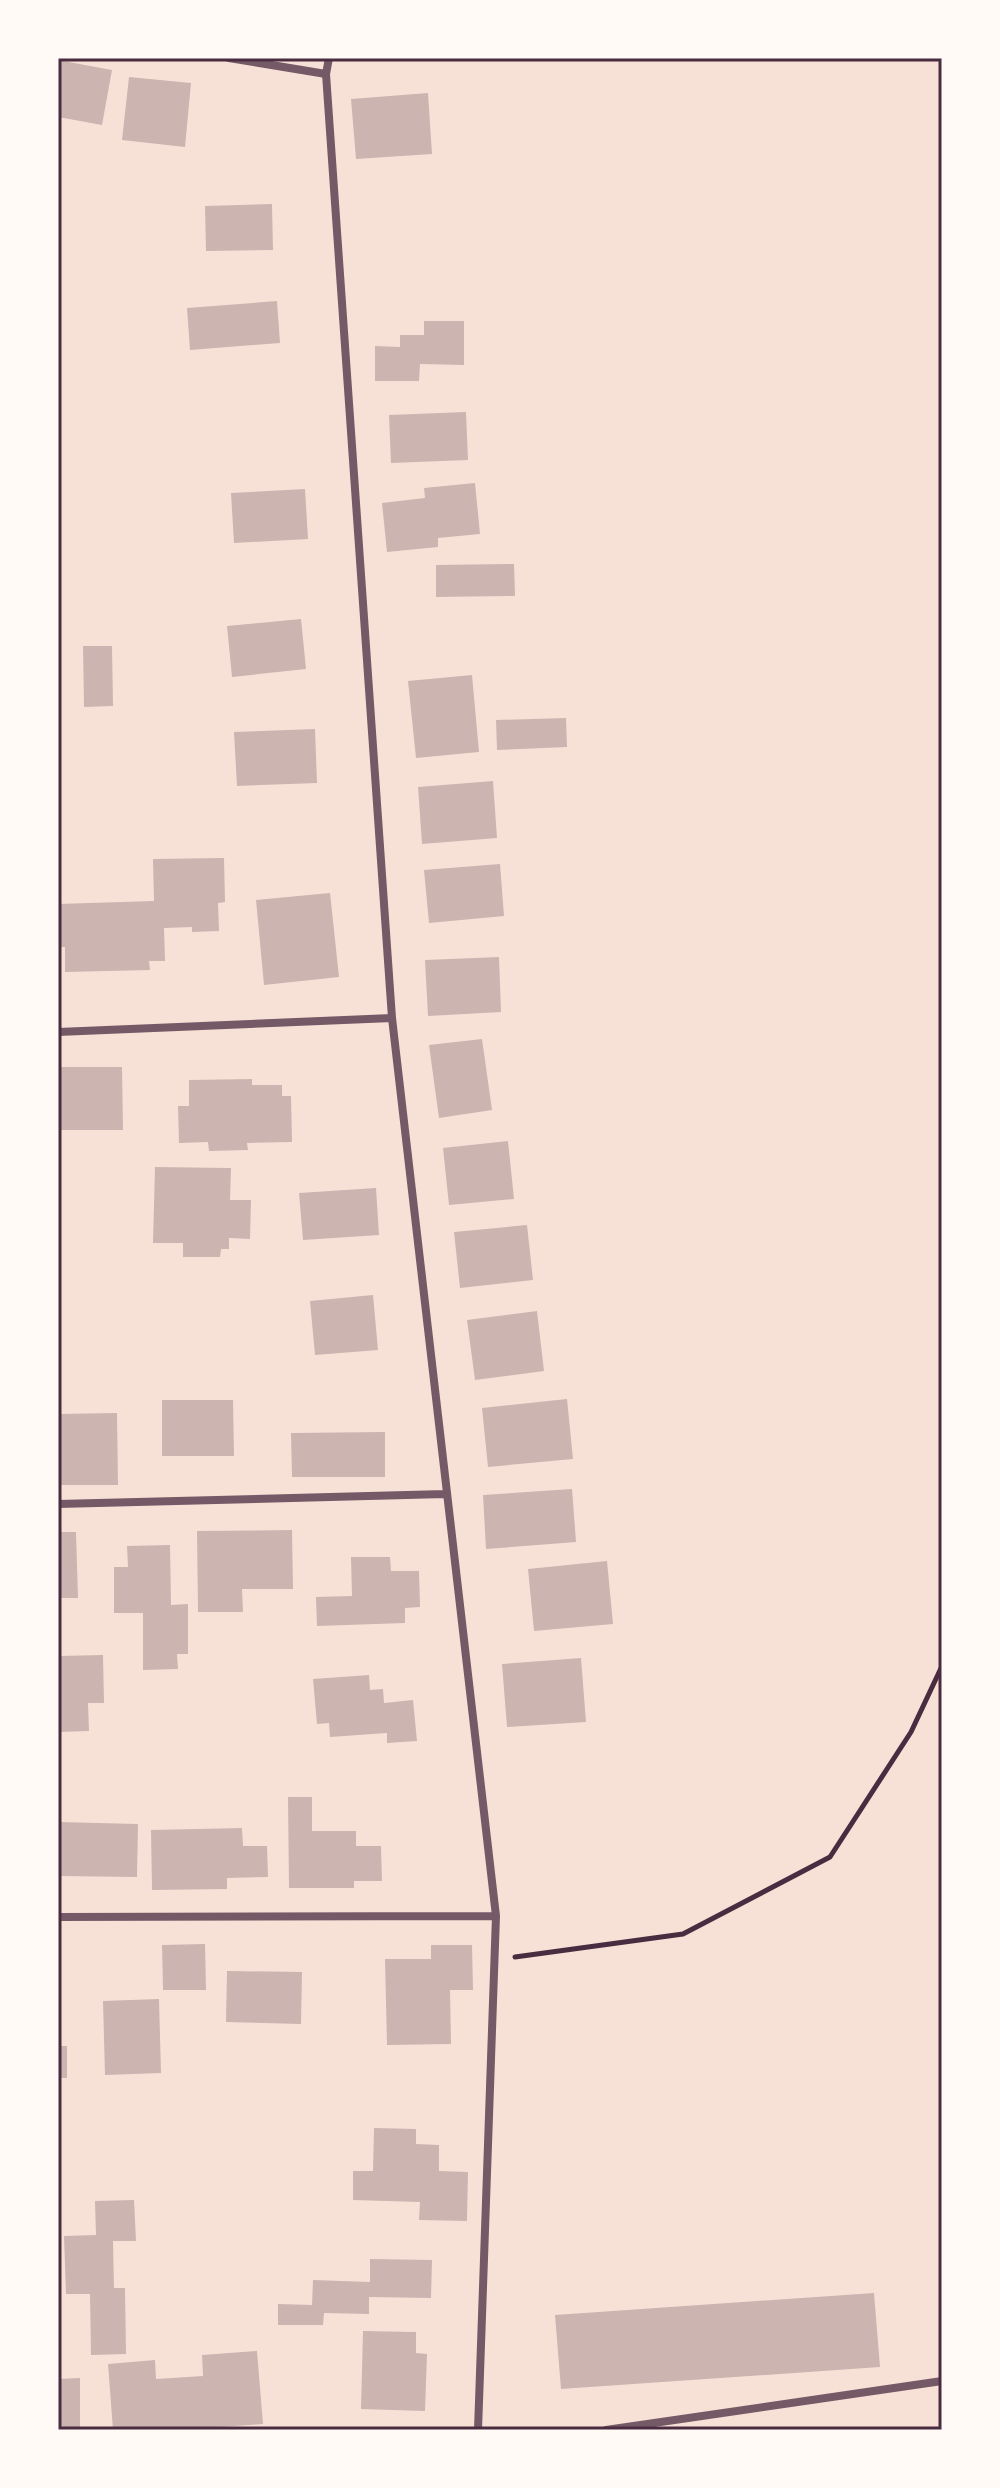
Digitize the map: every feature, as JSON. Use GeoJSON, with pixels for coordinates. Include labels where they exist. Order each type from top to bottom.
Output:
{"type":"FeatureCollection","features":[{"type":"Feature","properties":{"kind":"street"},"geometry":{"type":"LineString","coordinates":[[229,58],[326,74]]}},
{"type":"Feature","properties":{"kind":"street"},"geometry":{"type":"LineString","coordinates":[[329,58],[326,74],[392,1018],[496,1916],[478,2430]]}},
{"type":"Feature","properties":{"kind":"street"},"geometry":{"type":"LineString","coordinates":[[58,1032],[392,1018]]}},
{"type":"Feature","properties":{"kind":"street"},"geometry":{"type":"LineString","coordinates":[[58,1504],[445,1494]]}},
{"type":"Feature","properties":{"kind":"street"},"geometry":{"type":"LineString","coordinates":[[58,1917],[496,1916]]}},
{"type":"Feature","properties":{"kind":"street"},"geometry":{"type":"LineString","coordinates":[[606,2430],[942,2381]]}},
{"type":"Feature","properties":{"kind":"path"},"geometry":{"type":"LineString","coordinates":[[494,1960],[683,1934],[830,1857],[911,1732],[942,1666]]}},
{"type":"Feature","properties":{"kind":"building"},"geometry":{"type":"Polygon","coordinates":[[[58,60],[112,70],[102,125],[58,117],[58,60]]]}},
{"type":"Feature","properties":{"kind":"building"},"geometry":{"type":"Polygon","coordinates":[[[129,77],[191,83],[185,147],[122,140],[129,77]]]}},
{"type":"Feature","properties":{"kind":"building"},"geometry":{"type":"Polygon","coordinates":[[[428,93],[432,154],[356,159],[351,99],[428,93]]]}},
{"type":"Feature","properties":{"kind":"building"},"geometry":{"type":"Polygon","coordinates":[[[272,204],[273,250],[206,251],[205,206],[272,204]]]}},
{"type":"Feature","properties":{"kind":"building"},"geometry":{"type":"Polygon","coordinates":[[[277,301],[280,343],[190,350],[187,308],[277,301]]]}},
{"type":"Feature","properties":{"kind":"building"},"geometry":{"type":"Polygon","coordinates":[[[424,321],[464,321],[464,365],[420,364],[419,381],[375,381],[375,346],[400,347],[400,335],[424,335],[424,321]]]}},
{"type":"Feature","properties":{"kind":"building"},"geometry":{"type":"Polygon","coordinates":[[[466,412],[468,460],[391,463],[389,415],[466,412]]]}},
{"type":"Feature","properties":{"kind":"building"},"geometry":{"type":"Polygon","coordinates":[[[475,483],[480,534],[438,538],[438,547],[387,552],[382,503],[425,498],[424,488],[475,483]]]}},
{"type":"Feature","properties":{"kind":"building"},"geometry":{"type":"Polygon","coordinates":[[[305,489],[308,539],[234,543],[231,493],[305,489]]]}},
{"type":"Feature","properties":{"kind":"building"},"geometry":{"type":"Polygon","coordinates":[[[514,564],[515,596],[436,597],[436,565],[514,564]]]}},
{"type":"Feature","properties":{"kind":"building"},"geometry":{"type":"Polygon","coordinates":[[[301,619],[306,669],[232,677],[227,626],[301,619]]]}},
{"type":"Feature","properties":{"kind":"building"},"geometry":{"type":"Polygon","coordinates":[[[83,646],[112,646],[113,706],[84,707],[83,646]]]}},
{"type":"Feature","properties":{"kind":"building"},"geometry":{"type":"Polygon","coordinates":[[[472,675],[479,752],[416,758],[408,681],[472,675]]]}},
{"type":"Feature","properties":{"kind":"building"},"geometry":{"type":"Polygon","coordinates":[[[566,718],[567,747],[497,750],[496,720],[566,718]]]}},
{"type":"Feature","properties":{"kind":"building"},"geometry":{"type":"Polygon","coordinates":[[[315,729],[317,783],[237,786],[234,732],[315,729]]]}},
{"type":"Feature","properties":{"kind":"building"},"geometry":{"type":"Polygon","coordinates":[[[493,781],[497,838],[422,844],[418,787],[493,781]]]}},
{"type":"Feature","properties":{"kind":"building"},"geometry":{"type":"Polygon","coordinates":[[[224,858],[225,902],[218,903],[219,931],[192,932],[192,927],[164,928],[165,961],[149,961],[150,970],[65,972],[65,947],[58,947],[58,904],[154,901],[153,859],[224,858]]]}},
{"type":"Feature","properties":{"kind":"building"},"geometry":{"type":"Polygon","coordinates":[[[500,864],[504,916],[429,923],[424,870],[500,864]]]}},
{"type":"Feature","properties":{"kind":"building"},"geometry":{"type":"Polygon","coordinates":[[[330,893],[339,977],[264,985],[256,900],[330,893]]]}},
{"type":"Feature","properties":{"kind":"building"},"geometry":{"type":"Polygon","coordinates":[[[499,957],[501,1012],[428,1016],[425,960],[499,957]]]}},
{"type":"Feature","properties":{"kind":"building"},"geometry":{"type":"Polygon","coordinates":[[[482,1039],[492,1110],[439,1118],[429,1045],[482,1039]]]}},
{"type":"Feature","properties":{"kind":"building"},"geometry":{"type":"Polygon","coordinates":[[[58,1067],[122,1067],[123,1130],[58,1130],[58,1067]]]}},
{"type":"Feature","properties":{"kind":"building"},"geometry":{"type":"Polygon","coordinates":[[[252,1079],[252,1085],[282,1085],[282,1096],[291,1096],[292,1142],[247,1143],[248,1150],[209,1151],[208,1142],[179,1143],[178,1106],[189,1106],[189,1080],[252,1079]]]}},
{"type":"Feature","properties":{"kind":"building"},"geometry":{"type":"Polygon","coordinates":[[[508,1141],[514,1199],[449,1205],[443,1148],[508,1141]]]}},
{"type":"Feature","properties":{"kind":"building"},"geometry":{"type":"Polygon","coordinates":[[[155,1167],[231,1168],[230,1200],[251,1200],[250,1239],[229,1238],[229,1249],[221,1249],[220,1257],[183,1257],[183,1243],[153,1243],[155,1167]]]}},
{"type":"Feature","properties":{"kind":"building"},"geometry":{"type":"Polygon","coordinates":[[[376,1188],[379,1235],[303,1240],[299,1193],[376,1188]]]}},
{"type":"Feature","properties":{"kind":"building"},"geometry":{"type":"Polygon","coordinates":[[[527,1225],[533,1280],[460,1288],[454,1232],[527,1225]]]}},
{"type":"Feature","properties":{"kind":"building"},"geometry":{"type":"Polygon","coordinates":[[[373,1295],[378,1350],[315,1355],[310,1301],[373,1295]]]}},
{"type":"Feature","properties":{"kind":"building"},"geometry":{"type":"Polygon","coordinates":[[[537,1311],[544,1371],[475,1380],[467,1320],[537,1311]]]}},
{"type":"Feature","properties":{"kind":"building"},"geometry":{"type":"Polygon","coordinates":[[[567,1399],[573,1459],[488,1467],[482,1408],[567,1399]]]}},
{"type":"Feature","properties":{"kind":"building"},"geometry":{"type":"Polygon","coordinates":[[[162,1400],[233,1400],[234,1456],[162,1456],[162,1400]]]}},
{"type":"Feature","properties":{"kind":"building"},"geometry":{"type":"Polygon","coordinates":[[[117,1413],[118,1485],[58,1485],[58,1414],[117,1413]]]}},
{"type":"Feature","properties":{"kind":"building"},"geometry":{"type":"Polygon","coordinates":[[[385,1432],[385,1477],[292,1477],[291,1433],[385,1432]]]}},
{"type":"Feature","properties":{"kind":"building"},"geometry":{"type":"Polygon","coordinates":[[[572,1489],[576,1542],[486,1549],[483,1495],[572,1489]]]}},
{"type":"Feature","properties":{"kind":"building"},"geometry":{"type":"Polygon","coordinates":[[[292,1530],[293,1589],[242,1589],[243,1612],[198,1612],[197,1531],[292,1530]]]}},
{"type":"Feature","properties":{"kind":"building"},"geometry":{"type":"Polygon","coordinates":[[[58,1532],[76,1532],[78,1598],[58,1598],[58,1532]]]}},
{"type":"Feature","properties":{"kind":"building"},"geometry":{"type":"Polygon","coordinates":[[[170,1545],[171,1605],[188,1604],[188,1654],[177,1654],[178,1669],[143,1670],[143,1613],[114,1613],[114,1567],[128,1567],[127,1546],[170,1545]]]}},
{"type":"Feature","properties":{"kind":"building"},"geometry":{"type":"Polygon","coordinates":[[[351,1557],[390,1557],[391,1571],[419,1571],[420,1607],[405,1608],[405,1623],[317,1626],[316,1597],[352,1596],[351,1557]]]}},
{"type":"Feature","properties":{"kind":"building"},"geometry":{"type":"Polygon","coordinates":[[[607,1561],[613,1624],[534,1631],[528,1569],[607,1561]]]}},
{"type":"Feature","properties":{"kind":"building"},"geometry":{"type":"Polygon","coordinates":[[[103,1655],[104,1703],[88,1703],[89,1731],[58,1732],[58,1656],[103,1655]]]}},
{"type":"Feature","properties":{"kind":"building"},"geometry":{"type":"Polygon","coordinates":[[[581,1658],[586,1722],[507,1727],[502,1664],[581,1658]]]}},
{"type":"Feature","properties":{"kind":"building"},"geometry":{"type":"Polygon","coordinates":[[[369,1675],[370,1690],[383,1689],[384,1703],[413,1700],[417,1741],[387,1743],[387,1733],[330,1737],[329,1723],[317,1724],[313,1679],[369,1675]]]}},
{"type":"Feature","properties":{"kind":"building"},"geometry":{"type":"Polygon","coordinates":[[[288,1797],[312,1797],[312,1831],[356,1831],[356,1846],[381,1846],[382,1881],[354,1881],[354,1888],[289,1888],[288,1797]]]}},
{"type":"Feature","properties":{"kind":"building"},"geometry":{"type":"Polygon","coordinates":[[[58,1822],[138,1824],[137,1877],[58,1876],[58,1822]]]}},
{"type":"Feature","properties":{"kind":"building"},"geometry":{"type":"Polygon","coordinates":[[[242,1828],[243,1846],[267,1846],[268,1877],[227,1878],[227,1889],[152,1890],[151,1830],[242,1828]]]}},
{"type":"Feature","properties":{"kind":"building"},"geometry":{"type":"Polygon","coordinates":[[[205,1944],[206,1990],[163,1990],[162,1945],[205,1944]]]}},
{"type":"Feature","properties":{"kind":"building"},"geometry":{"type":"Polygon","coordinates":[[[431,1945],[472,1945],[473,1990],[450,1990],[451,2044],[387,2045],[385,1959],[431,1959],[431,1945]]]}},
{"type":"Feature","properties":{"kind":"building"},"geometry":{"type":"Polygon","coordinates":[[[227,1971],[302,1972],[301,2024],[226,2022],[227,1971]]]}},
{"type":"Feature","properties":{"kind":"building"},"geometry":{"type":"Polygon","coordinates":[[[159,1999],[161,2073],[105,2075],[103,2001],[159,1999]]]}},
{"type":"Feature","properties":{"kind":"building"},"geometry":{"type":"Polygon","coordinates":[[[58,2046],[67,2046],[67,2078],[58,2078],[58,2046]]]}},
{"type":"Feature","properties":{"kind":"building"},"geometry":{"type":"Polygon","coordinates":[[[374,2128],[416,2129],[416,2144],[439,2145],[439,2171],[468,2172],[467,2221],[419,2220],[420,2202],[353,2200],[353,2171],[373,2171],[374,2128]]]}},
{"type":"Feature","properties":{"kind":"building"},"geometry":{"type":"Polygon","coordinates":[[[134,2200],[136,2241],[113,2241],[114,2288],[125,2288],[126,2354],[91,2355],[90,2294],[66,2294],[64,2236],[96,2235],[95,2201],[134,2200]]]}},
{"type":"Feature","properties":{"kind":"building"},"geometry":{"type":"Polygon","coordinates":[[[370,2259],[432,2260],[431,2298],[369,2297],[369,2314],[324,2313],[323,2325],[278,2325],[278,2304],[312,2305],[313,2280],[370,2282],[370,2259]]]}},
{"type":"Feature","properties":{"kind":"building"},"geometry":{"type":"Polygon","coordinates":[[[874,2293],[880,2367],[561,2389],[555,2315],[874,2293]]]}},
{"type":"Feature","properties":{"kind":"building"},"geometry":{"type":"Polygon","coordinates":[[[363,2331],[416,2332],[416,2353],[427,2354],[425,2411],[361,2409],[363,2331]]]}},
{"type":"Feature","properties":{"kind":"building"},"geometry":{"type":"Polygon","coordinates":[[[257,2351],[263,2424],[177,2430],[113,2430],[108,2364],[155,2360],[156,2379],[203,2376],[202,2355],[257,2351]]]}},
{"type":"Feature","properties":{"kind":"building"},"geometry":{"type":"Polygon","coordinates":[[[80,2378],[80,2430],[58,2430],[58,2379],[80,2378]]]}}]}
